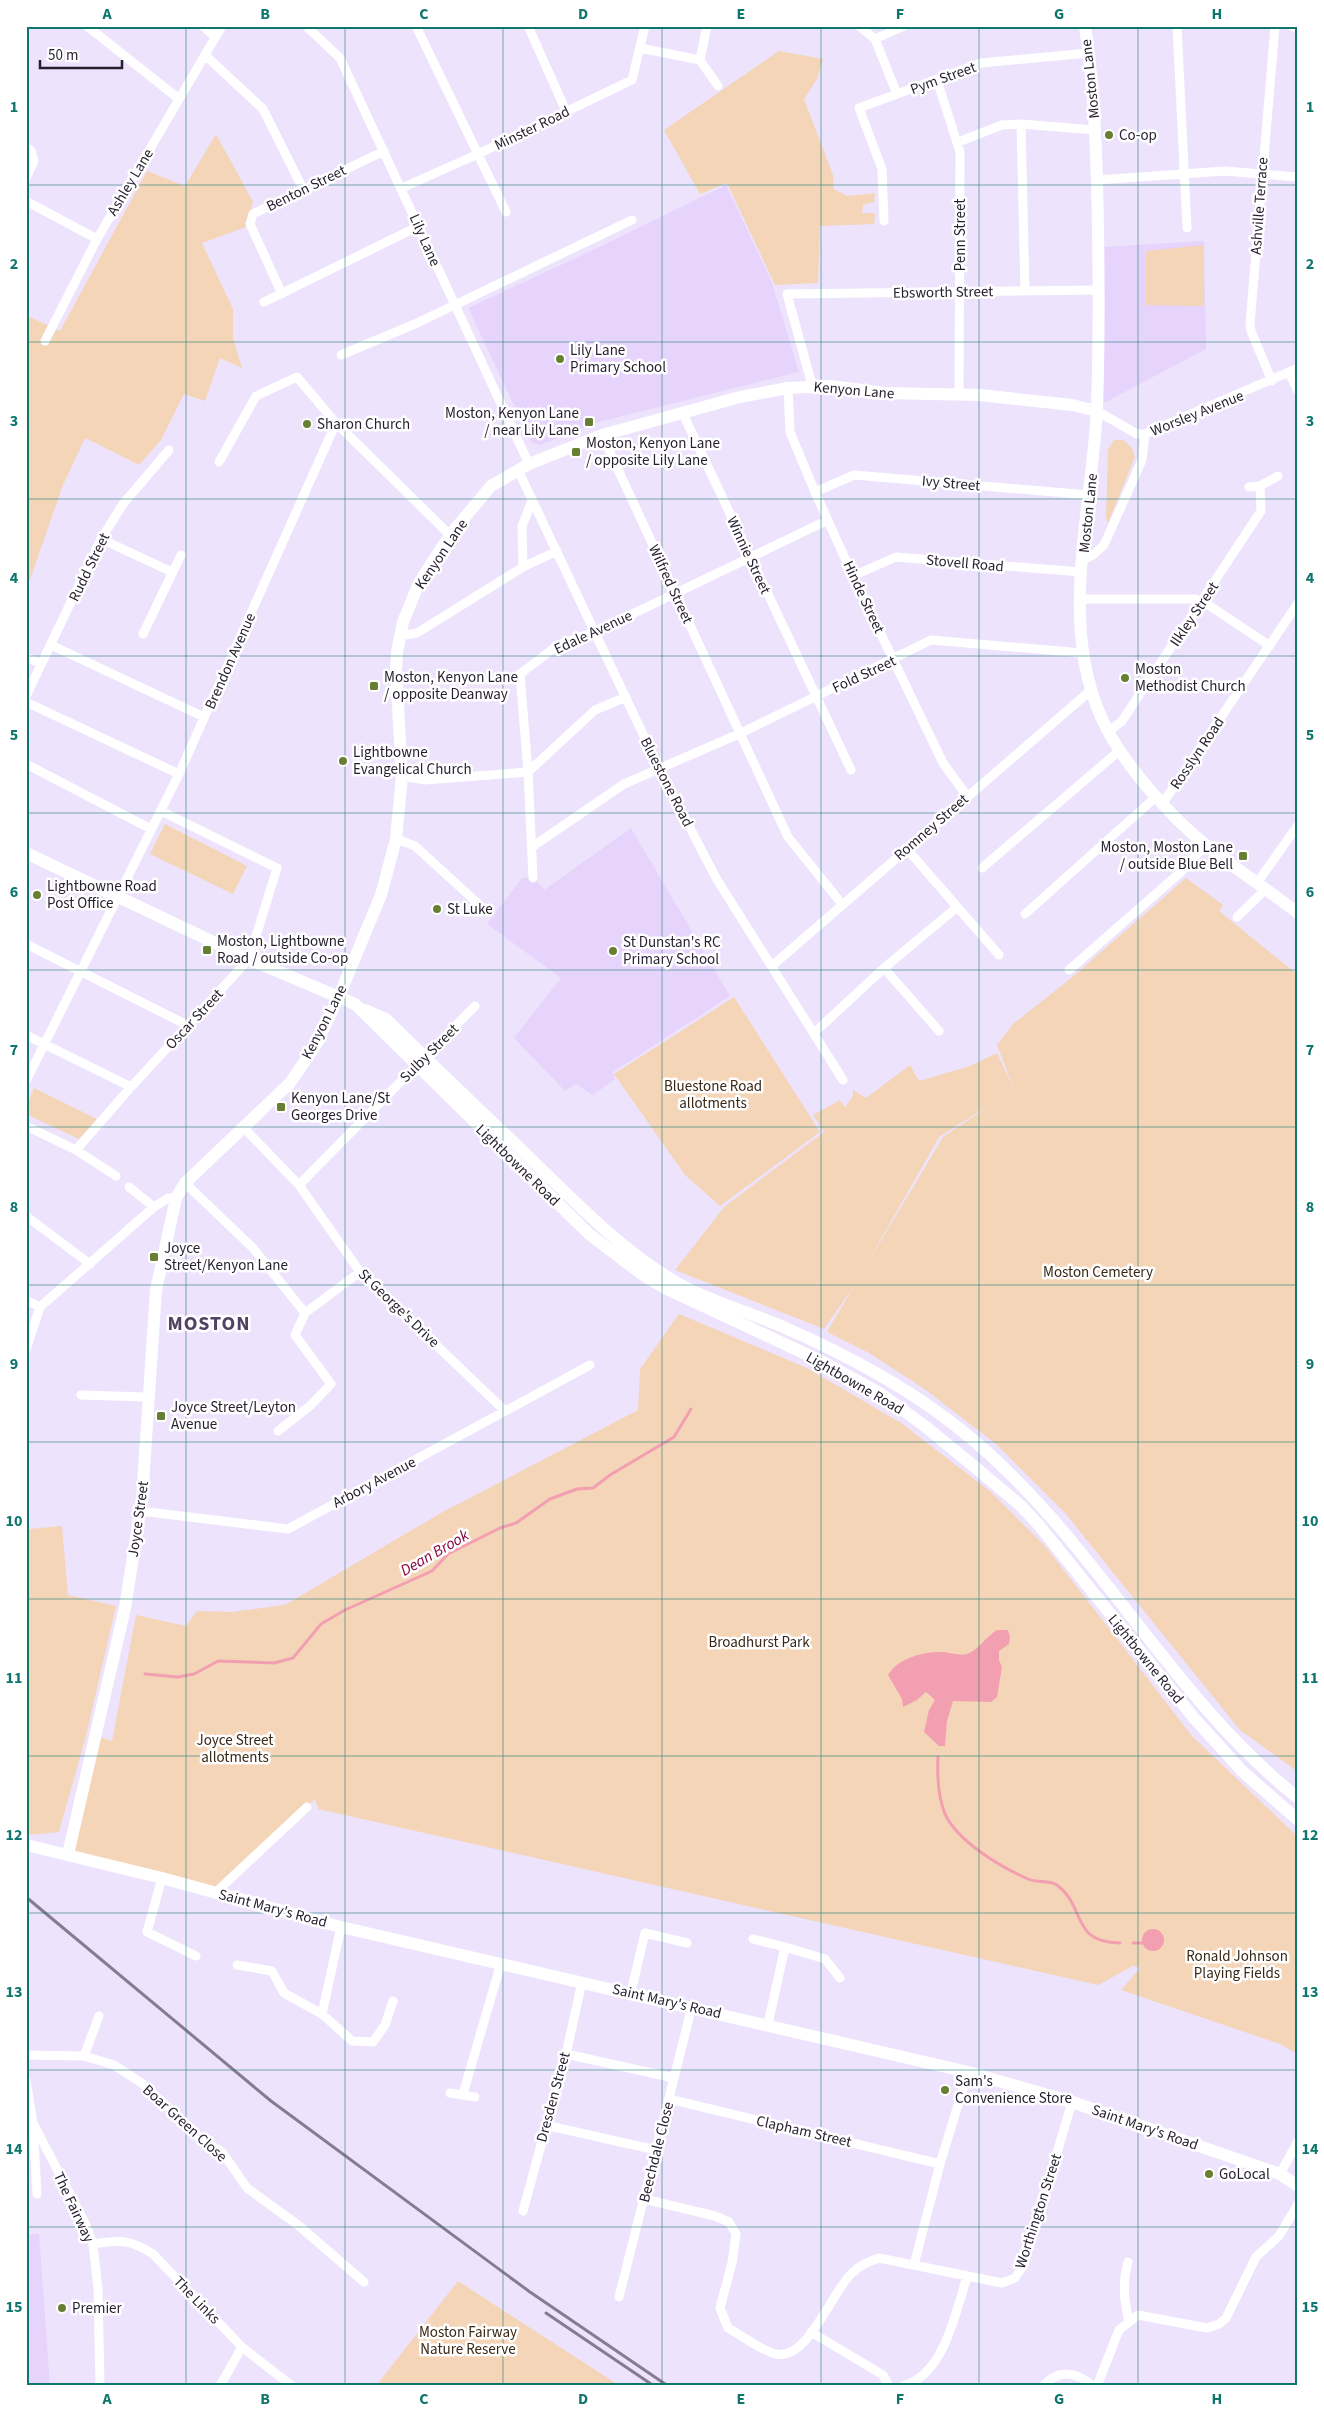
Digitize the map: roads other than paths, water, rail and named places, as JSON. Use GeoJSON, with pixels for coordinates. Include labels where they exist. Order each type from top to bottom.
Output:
{"type":"FeatureCollection","features":[{"type":"Feature","properties":{"kind":"street"},"geometry":{"type":"LineString","coordinates":[[87,26],[179,99]]}},
{"type":"Feature","properties":{"kind":"street"},"geometry":{"type":"LineString","coordinates":[[203,26],[215,37]]}},
{"type":"Feature","properties":{"kind":"street","name":"Ashley Lane"},"geometry":{"type":"LineString","coordinates":[[45,341],[97,239],[222,26]]}},
{"type":"Feature","properties":{"kind":"street","name":"Lily Lane"},"geometry":{"type":"LineString","coordinates":[[306,26],[340,58],[402,188],[523,467]]}},
{"type":"Feature","properties":{"kind":"street"},"geometry":{"type":"LineString","coordinates":[[416,26],[506,212]]}},
{"type":"Feature","properties":{"kind":"street"},"geometry":{"type":"LineString","coordinates":[[528,26],[566,111]]}},
{"type":"Feature","properties":{"kind":"street"},"geometry":{"type":"LineString","coordinates":[[645,26],[640,48],[700,60],[718,86]]}},
{"type":"Feature","properties":{"kind":"street"},"geometry":{"type":"LineString","coordinates":[[700,60],[707,26]]}},
{"type":"Feature","properties":{"kind":"street"},"geometry":{"type":"LineString","coordinates":[[859,26],[875,39],[897,94]]}},
{"type":"Feature","properties":{"kind":"street"},"geometry":{"type":"LineString","coordinates":[[875,39],[904,26]]}},
{"type":"Feature","properties":{"kind":"street","name":"Moston Lane"},"geometry":{"type":"LineString","coordinates":[[1085,26],[1096,130],[1099,290],[1097,411],[1080,599],[1082,653],[1090,691],[1108,732],[1119,750],[1160,800],[1205,845],[1298,913]]}},
{"type":"Feature","properties":{"kind":"street"},"geometry":{"type":"LineString","coordinates":[[1177,26],[1188,228]]}},
{"type":"Feature","properties":{"kind":"street","name":"Ashville Terrace"},"geometry":{"type":"LineString","coordinates":[[1272,382],[1251,331],[1250,324],[1275,26]]}},
{"type":"Feature","properties":{"kind":"street"},"geometry":{"type":"LineString","coordinates":[[1292,26],[1298,29]]}},
{"type":"Feature","properties":{"kind":"street","name":"Minster Road"},"geometry":{"type":"LineString","coordinates":[[402,188],[478,154],[632,80],[640,48]]}},
{"type":"Feature","properties":{"kind":"street","name":"Pym Street"},"geometry":{"type":"LineString","coordinates":[[884,221],[882,169],[859,108],[981,63],[1089,53]]}},
{"type":"Feature","properties":{"kind":"street"},"geometry":{"type":"LineString","coordinates":[[205,55],[263,109],[303,189]]}},
{"type":"Feature","properties":{"kind":"street","name":"Penn Street"},"geometry":{"type":"LineString","coordinates":[[937,80],[958,142],[961,292],[959,394]]}},
{"type":"Feature","properties":{"kind":"street"},"geometry":{"type":"LineString","coordinates":[[1021,124],[1025,291]]}},
{"type":"Feature","properties":{"kind":"street"},"geometry":{"type":"LineString","coordinates":[[958,142],[1002,125],[1021,124],[1096,130]]}},
{"type":"Feature","properties":{"kind":"street"},"geometry":{"type":"LineString","coordinates":[[26,148],[31,151],[34,161],[26,178]]}},
{"type":"Feature","properties":{"kind":"street","name":"Benton Street"},"geometry":{"type":"LineString","coordinates":[[282,294],[250,224],[253,214],[384,151]]}},
{"type":"Feature","properties":{"kind":"street"},"geometry":{"type":"LineString","coordinates":[[1097,180],[1225,171],[1298,177]]}},
{"type":"Feature","properties":{"kind":"street"},"geometry":{"type":"LineString","coordinates":[[26,201],[97,239]]}},
{"type":"Feature","properties":{"kind":"street"},"geometry":{"type":"LineString","coordinates":[[341,355],[454,305],[632,220]]}},
{"type":"Feature","properties":{"kind":"street"},"geometry":{"type":"LineString","coordinates":[[264,302],[419,226]]}},
{"type":"Feature","properties":{"kind":"street","name":"Ebsworth Street"},"geometry":{"type":"LineString","coordinates":[[812,385],[787,294],[1099,290]]}},
{"type":"Feature","properties":{"kind":"street"},"geometry":{"type":"LineString","coordinates":[[1294,370],[1298,391]]}},
{"type":"Feature","properties":{"kind":"street","name":"Worsley Avenue"},"geometry":{"type":"LineString","coordinates":[[1097,411],[1137,434],[1144,434],[1272,382],[1294,370]]}},
{"type":"Feature","properties":{"kind":"street"},"geometry":{"type":"LineString","coordinates":[[219,462],[256,396],[296,377],[336,424],[450,535]]}},
{"type":"Feature","properties":{"kind":"street","name":"Kenyon Lane"},"geometry":{"type":"LineString","coordinates":[[185,1183],[290,1083],[317,1043],[339,996],[381,895],[396,839],[402,776],[396,678],[399,636],[407,608],[419,583],[450,535],[491,486],[523,467],[602,435],[740,397],[812,385],[884,393],[959,394],[1072,405],[1097,411]]}},
{"type":"Feature","properties":{"kind":"street","name":"Hinde Street"},"geometry":{"type":"LineString","coordinates":[[788,388],[790,432],[828,520],[943,763],[967,796]]}},
{"type":"Feature","properties":{"kind":"street","name":"Winnie Street"},"geometry":{"type":"LineString","coordinates":[[683,414],[850,770]]}},
{"type":"Feature","properties":{"kind":"street","name":"Brendon Avenue"},"geometry":{"type":"LineString","coordinates":[[26,1081],[179,774],[336,424]]}},
{"type":"Feature","properties":{"kind":"street"},"geometry":{"type":"LineString","coordinates":[[1082,566],[1101,548],[1115,523],[1142,460],[1144,434]]}},
{"type":"Feature","properties":{"kind":"street","name":"Wilfred Street"},"geometry":{"type":"LineString","coordinates":[[602,435],[788,837],[842,904]]}},
{"type":"Feature","properties":{"kind":"street","name":"Rudd Street"},"geometry":{"type":"LineString","coordinates":[[26,696],[101,539],[123,504],[170,450]]}},
{"type":"Feature","properties":{"kind":"street","name":"Bluestone Road"},"geometry":{"type":"LineString","coordinates":[[523,467],[532,501],[557,550],[659,768],[716,878],[815,1032],[843,1080]]}},
{"type":"Feature","properties":{"kind":"street","name":"Ivy Street"},"geometry":{"type":"LineString","coordinates":[[816,492],[854,475],[1090,495]]}},
{"type":"Feature","properties":{"kind":"street"},"geometry":{"type":"LineString","coordinates":[[1249,487],[1260,486],[1278,476]]}},
{"type":"Feature","properties":{"kind":"street","name":"Ilkley Street"},"geometry":{"type":"LineString","coordinates":[[1108,732],[1122,721],[1261,511],[1260,486]]}},
{"type":"Feature","properties":{"kind":"street"},"geometry":{"type":"LineString","coordinates":[[523,567],[522,526],[532,501]]}},
{"type":"Feature","properties":{"kind":"street","name":"Edale Avenue"},"geometry":{"type":"LineString","coordinates":[[533,878],[528,772],[520,674],[558,645],[595,632],[828,520]]}},
{"type":"Feature","properties":{"kind":"street"},"geometry":{"type":"LineString","coordinates":[[101,539],[172,572]]}},
{"type":"Feature","properties":{"kind":"street"},"geometry":{"type":"LineString","coordinates":[[1085,541],[1101,548]]}},
{"type":"Feature","properties":{"kind":"street"},"geometry":{"type":"LineString","coordinates":[[399,636],[417,633],[523,567],[557,550]]}},
{"type":"Feature","properties":{"kind":"street"},"geometry":{"type":"LineString","coordinates":[[143,634],[181,555]]}},
{"type":"Feature","properties":{"kind":"street","name":"Stovell Road"},"geometry":{"type":"LineString","coordinates":[[853,576],[896,557],[1082,566]]}},
{"type":"Feature","properties":{"kind":"street"},"geometry":{"type":"LineString","coordinates":[[1080,599],[1196,599],[1270,646]]}},
{"type":"Feature","properties":{"kind":"street","name":"Rosslyn Road"},"geometry":{"type":"LineString","coordinates":[[1025,914],[1160,800],[1270,646],[1298,603]]}},
{"type":"Feature","properties":{"kind":"street","name":"Fold Street"},"geometry":{"type":"LineString","coordinates":[[532,847],[624,784],[741,734],[816,696],[894,660],[931,640],[1082,653]]}},
{"type":"Feature","properties":{"kind":"street"},"geometry":{"type":"LineString","coordinates":[[51,644],[204,717]]}},
{"type":"Feature","properties":{"kind":"street"},"geometry":{"type":"LineString","coordinates":[[26,657],[42,664]]}},
{"type":"Feature","properties":{"kind":"street","name":"Romney Street"},"geometry":{"type":"LineString","coordinates":[[772,964],[1090,691]]}},
{"type":"Feature","properties":{"kind":"street"},"geometry":{"type":"LineString","coordinates":[[402,776],[424,780],[528,772],[595,710],[626,697]]}},
{"type":"Feature","properties":{"kind":"street"},"geometry":{"type":"LineString","coordinates":[[26,702],[179,774]]}},
{"type":"Feature","properties":{"kind":"street"},"geometry":{"type":"LineString","coordinates":[[982,868],[1119,750]]}},
{"type":"Feature","properties":{"kind":"street"},"geometry":{"type":"LineString","coordinates":[[26,764],[151,829]]}},
{"type":"Feature","properties":{"kind":"street","name":"Oscar Street"},"geometry":{"type":"LineString","coordinates":[[76,1150],[131,1087],[250,959],[277,868],[161,811]]}},
{"type":"Feature","properties":{"kind":"street"},"geometry":{"type":"LineString","coordinates":[[1238,917],[1262,886],[1298,825]]}},
{"type":"Feature","properties":{"kind":"street"},"geometry":{"type":"LineString","coordinates":[[396,839],[415,846],[486,911]]}},
{"type":"Feature","properties":{"kind":"street"},"geometry":{"type":"LineString","coordinates":[[1069,970],[1182,871],[1205,845]]}},
{"type":"Feature","properties":{"kind":"street"},"geometry":{"type":"LineString","coordinates":[[906,848],[956,908],[999,954]]}},
{"type":"Feature","properties":{"kind":"street","name":"Lightbowne Road"},"geometry":{"type":"LineString","coordinates":[[26,853],[250,959],[339,996],[360,1008],[598,1224],[671,1280],[724,1306],[780,1326],[872,1371],[960,1429],[1012,1476],[1049,1513],[1217,1722],[1298,1798]]}},
{"type":"Feature","properties":{"kind":"street"},"geometry":{"type":"LineString","coordinates":[[815,1032],[884,968],[956,908]]}},
{"type":"Feature","properties":{"kind":"street"},"geometry":{"type":"LineString","coordinates":[[26,944],[189,1026]]}},
{"type":"Feature","properties":{"kind":"street"},"geometry":{"type":"LineString","coordinates":[[884,968],[939,1031]]}},
{"type":"Feature","properties":{"kind":"street","name":"Sulby Street"},"geometry":{"type":"LineString","coordinates":[[299,1185],[475,1006]]}},
{"type":"Feature","properties":{"kind":"street"},"geometry":{"type":"LineString","coordinates":[[26,1035],[131,1087]]}},
{"type":"Feature","properties":{"kind":"street","name":"Lightbowne Road"},"geometry":{"type":"LineString","coordinates":[[420,1061],[589,1234],[643,1275],[665,1288],[823,1362],[881,1394],[926,1427],[1020,1505],[1194,1718],[1243,1772],[1298,1820]]}},
{"type":"Feature","properties":{"kind":"street"},"geometry":{"type":"LineString","coordinates":[[26,1126],[76,1150],[116,1176]]}},
{"type":"Feature","properties":{"kind":"street","name":"St George's Drive"},"geometry":{"type":"LineString","coordinates":[[244,1128],[299,1185],[360,1272],[505,1411]]}},
{"type":"Feature","properties":{"kind":"street"},"geometry":{"type":"LineString","coordinates":[[185,1183],[253,1248],[305,1313]]}},
{"type":"Feature","properties":{"kind":"street","name":"Joyce Street"},"geometry":{"type":"LineString","coordinates":[[68,1854],[125,1608],[140,1511],[146,1456],[148,1397],[156,1290],[176,1198],[185,1183]]}},
{"type":"Feature","properties":{"kind":"street"},"geometry":{"type":"LineString","coordinates":[[129,1187],[154,1207]]}},
{"type":"Feature","properties":{"kind":"street"},"geometry":{"type":"LineString","coordinates":[[26,1350],[40,1307],[154,1207],[168,1198],[176,1198]]}},
{"type":"Feature","properties":{"kind":"street"},"geometry":{"type":"LineString","coordinates":[[26,1216],[90,1264]]}},
{"type":"Feature","properties":{"kind":"street"},"geometry":{"type":"LineString","coordinates":[[278,1431],[310,1405],[331,1384],[295,1335],[305,1313],[360,1272]]}},
{"type":"Feature","properties":{"kind":"street"},"geometry":{"type":"LineString","coordinates":[[26,1300],[40,1307]]}},
{"type":"Feature","properties":{"kind":"street","name":"Arbory Avenue"},"geometry":{"type":"LineString","coordinates":[[140,1511],[288,1528],[590,1365]]}},
{"type":"Feature","properties":{"kind":"street"},"geometry":{"type":"LineString","coordinates":[[82,1395],[148,1397]]}},
{"type":"Feature","properties":{"kind":"street"},"geometry":{"type":"LineString","coordinates":[[215,1893],[307,1807]]}},
{"type":"Feature","properties":{"kind":"street","name":"Saint Mary's Road"},"geometry":{"type":"LineString","coordinates":[[26,1845],[162,1878],[341,1927],[692,2006],[968,2072],[1072,2102],[1280,2174],[1298,2186]]}},
{"type":"Feature","properties":{"kind":"street"},"geometry":{"type":"LineString","coordinates":[[162,1878],[148,1932],[196,1956]]}},
{"type":"Feature","properties":{"kind":"street"},"geometry":{"type":"LineString","coordinates":[[322,2014],[341,1927]]}},
{"type":"Feature","properties":{"kind":"street"},"geometry":{"type":"LineString","coordinates":[[631,1992],[644,1933],[687,1943]]}},
{"type":"Feature","properties":{"kind":"street"},"geometry":{"type":"LineString","coordinates":[[753,1939],[825,1959],[840,1978]]}},
{"type":"Feature","properties":{"kind":"street"},"geometry":{"type":"LineString","coordinates":[[768,2024],[785,1947]]}},
{"type":"Feature","properties":{"kind":"street"},"geometry":{"type":"LineString","coordinates":[[463,2094],[501,1963]]}},
{"type":"Feature","properties":{"kind":"street"},"geometry":{"type":"LineString","coordinates":[[237,1964],[272,1971],[284,1993],[322,2014],[352,2041],[373,2042],[385,2025],[393,2001]]}},
{"type":"Feature","properties":{"kind":"street","name":"Dresden Street"},"geometry":{"type":"LineString","coordinates":[[523,2211],[566,2054],[582,1982]]}},
{"type":"Feature","properties":{"kind":"street","name":"Beechdale Close"},"geometry":{"type":"LineString","coordinates":[[620,2297],[692,2006]]}},
{"type":"Feature","properties":{"kind":"street"},"geometry":{"type":"LineString","coordinates":[[84,2056],[99,2016]]}},
{"type":"Feature","properties":{"kind":"street"},"geometry":{"type":"LineString","coordinates":[[566,2054],[674,2078]]}},
{"type":"Feature","properties":{"kind":"street","name":"Boar Green Close"},"geometry":{"type":"LineString","coordinates":[[26,2055],[84,2056],[114,2065],[143,2084],[200,2138],[222,2152],[247,2188],[298,2225],[364,2282]]}},
{"type":"Feature","properties":{"kind":"street"},"geometry":{"type":"LineString","coordinates":[[914,2264],[940,2164],[968,2072]]}},
{"type":"Feature","properties":{"kind":"street"},"geometry":{"type":"LineString","coordinates":[[26,2081],[37,2194]]}},
{"type":"Feature","properties":{"kind":"street"},"geometry":{"type":"LineString","coordinates":[[450,2093],[475,2097]]}},
{"type":"Feature","properties":{"kind":"street","name":"Clapham Street"},"geometry":{"type":"LineString","coordinates":[[669,2099],[940,2164]]}},
{"type":"Feature","properties":{"kind":"street","name":"Worthington Street"},"geometry":{"type":"LineString","coordinates":[[644,2199],[715,2216],[729,2222],[736,2234],[732,2263],[720,2308],[728,2328],[775,2354],[787,2354],[797,2348],[812,2332],[850,2274],[864,2263],[879,2258],[1002,2283],[1015,2278],[1020,2272],[1072,2102]]}},
{"type":"Feature","properties":{"kind":"street","name":"The Fairway"},"geometry":{"type":"LineString","coordinates":[[29,2124],[86,2225],[93,2244],[98,2290],[100,2386]]}},
{"type":"Feature","properties":{"kind":"street"},"geometry":{"type":"LineString","coordinates":[[545,2125],[656,2150]]}},
{"type":"Feature","properties":{"kind":"street"},"geometry":{"type":"LineString","coordinates":[[1280,2174],[1298,2141]]}},
{"type":"Feature","properties":{"kind":"street"},"geometry":{"type":"LineString","coordinates":[[1043,2386],[1050,2378],[1062,2372],[1082,2376],[1095,2386],[1119,2330],[1138,2315],[1207,2328],[1219,2324],[1227,2316],[1256,2257],[1279,2236],[1298,2204]]}},
{"type":"Feature","properties":{"kind":"street","name":"The Links"},"geometry":{"type":"LineString","coordinates":[[93,2244],[119,2240],[136,2243],[153,2254],[242,2347],[292,2386]]}},
{"type":"Feature","properties":{"kind":"street"},"geometry":{"type":"LineString","coordinates":[[1128,2262],[1124,2279],[1124,2293],[1129,2321]]}},
{"type":"Feature","properties":{"kind":"street"},"geometry":{"type":"LineString","coordinates":[[903,2386],[915,2382],[929,2369],[954,2325],[967,2277]]}},
{"type":"Feature","properties":{"kind":"street"},"geometry":{"type":"LineString","coordinates":[[812,2332],[883,2375],[888,2386]]}},
{"type":"Feature","properties":{"kind":"street"},"geometry":{"type":"LineString","coordinates":[[220,2386],[242,2347]]}},
{"type":"Feature","properties":{"kind":"waterway","name":"Dean Brook"},"geometry":{"type":"LineString","coordinates":[[145,1674],[178,1677],[194,1674],[218,1661],[274,1663],[293,1658],[321,1624],[345,1610],[432,1571],[448,1554],[500,1528],[516,1523],[550,1499],[577,1489],[593,1488],[610,1475],[674,1437],[691,1409]]}},
{"type":"Feature","properties":{"kind":"waterway"},"geometry":{"type":"LineString","coordinates":[[938,1757],[938,1786],[941,1800],[945,1814],[960,1834],[993,1861],[1017,1874],[1032,1880],[1057,1885],[1066,1894],[1086,1930],[1093,1937],[1104,1941],[1120,1943]]}},
{"type":"Feature","properties":{"kind":"waterway"},"geometry":{"type":"LineString","coordinates":[[1133,1943],[1142,1943]]}},
{"type":"Feature","properties":{"kind":"railway"},"geometry":{"type":"LineString","coordinates":[[26,1897],[271,2101],[530,2292],[668,2386]]}},
{"type":"Feature","properties":{"kind":"railway"},"geometry":{"type":"LineString","coordinates":[[546,2313],[654,2386]]}},
{"type":"Feature","properties":{"kind":"place","name":"Co-op"},"geometry":{"type":"Point","coordinates":[1109,135]}},
{"type":"Feature","properties":{"kind":"place","name":"Lily Lane Primary School"},"geometry":{"type":"Point","coordinates":[560,359]}},
{"type":"Feature","properties":{"kind":"place","name":"Moston, Kenyon Lane / near Lily Lane"},"geometry":{"type":"Point","coordinates":[589,422]}},
{"type":"Feature","properties":{"kind":"place","name":"Sharon Church"},"geometry":{"type":"Point","coordinates":[307,424]}},
{"type":"Feature","properties":{"kind":"place","name":"Moston, Kenyon Lane / opposite Lily Lane"},"geometry":{"type":"Point","coordinates":[576,452]}},
{"type":"Feature","properties":{"kind":"place","name":"Moston Methodist Church"},"geometry":{"type":"Point","coordinates":[1125,678]}},
{"type":"Feature","properties":{"kind":"place","name":"Moston, Kenyon Lane / opposite Deanway"},"geometry":{"type":"Point","coordinates":[374,686]}},
{"type":"Feature","properties":{"kind":"place","name":"Lightbowne Evangelical Church"},"geometry":{"type":"Point","coordinates":[343,761]}},
{"type":"Feature","properties":{"kind":"place","name":"Moston, Moston Lane / outside Blue Bell"},"geometry":{"type":"Point","coordinates":[1243,856]}},
{"type":"Feature","properties":{"kind":"place","name":"Lightbowne Road Post Office"},"geometry":{"type":"Point","coordinates":[37,895]}},
{"type":"Feature","properties":{"kind":"place","name":"St Luke"},"geometry":{"type":"Point","coordinates":[437,909]}},
{"type":"Feature","properties":{"kind":"place","name":"Moston, Lightbowne Road / outside Co-op"},"geometry":{"type":"Point","coordinates":[207,950]}},
{"type":"Feature","properties":{"kind":"place","name":"St Dunstan's RC Primary School"},"geometry":{"type":"Point","coordinates":[613,951]}},
{"type":"Feature","properties":{"kind":"place","name":"Kenyon Lane/St Georges Drive"},"geometry":{"type":"Point","coordinates":[281,1107]}},
{"type":"Feature","properties":{"kind":"place","name":"Joyce Street/Kenyon Lane"},"geometry":{"type":"Point","coordinates":[154,1257]}},
{"type":"Feature","properties":{"kind":"place","name":"Joyce Street/Leyton Avenue"},"geometry":{"type":"Point","coordinates":[161,1416]}},
{"type":"Feature","properties":{"kind":"place","name":"Sam's Convenience Store"},"geometry":{"type":"Point","coordinates":[945,2090]}},
{"type":"Feature","properties":{"kind":"place","name":"GoLocal"},"geometry":{"type":"Point","coordinates":[1209,2174]}},
{"type":"Feature","properties":{"kind":"place","name":"Premier"},"geometry":{"type":"Point","coordinates":[62,2308]}},
{"type":"Feature","properties":{"kind":"district","name":"MOSTON"},"geometry":{"type":"Point","coordinates":[209,1323]}},
{"type":"Feature","properties":{"kind":"park label","name":"Bluestone Road allotments"},"geometry":{"type":"Point","coordinates":[713,1094]}},
{"type":"Feature","properties":{"kind":"park label","name":"Moston Cemetery"},"geometry":{"type":"Point","coordinates":[1098,1272]}},
{"type":"Feature","properties":{"kind":"park label","name":"Broadhurst Park"},"geometry":{"type":"Point","coordinates":[759,1642]}},
{"type":"Feature","properties":{"kind":"park label","name":"Joyce Street allotments"},"geometry":{"type":"Point","coordinates":[235,1748]}},
{"type":"Feature","properties":{"kind":"park label","name":"Ronald Johnson Playing Fields"},"geometry":{"type":"Point","coordinates":[1237,1964]}},
{"type":"Feature","properties":{"kind":"park label","name":"Moston Fairway Nature Reserve"},"geometry":{"type":"Point","coordinates":[468,2340]}}]}
